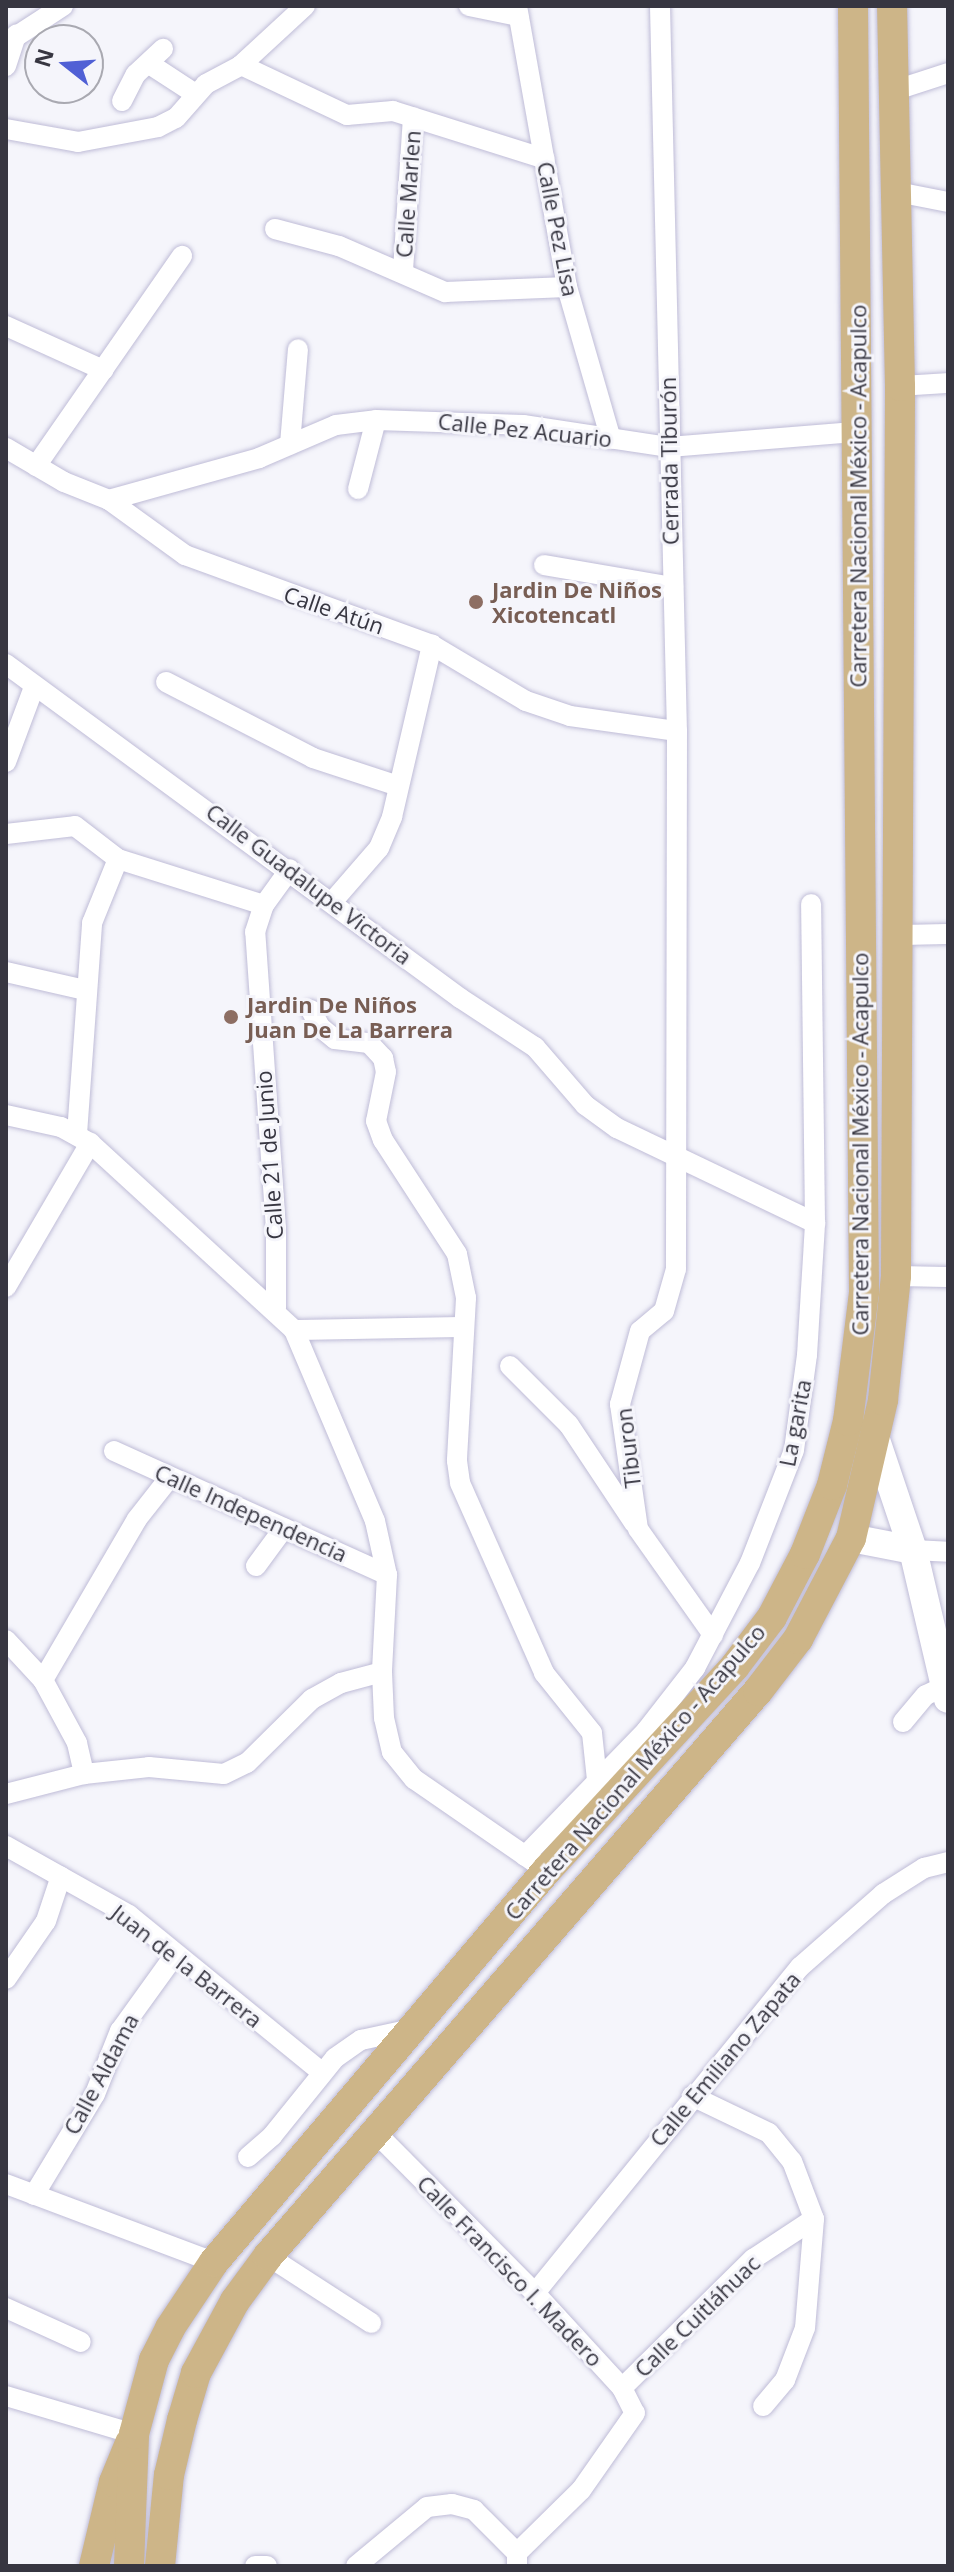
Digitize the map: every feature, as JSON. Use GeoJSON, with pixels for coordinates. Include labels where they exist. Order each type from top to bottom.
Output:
{"type":"FeatureCollection","features":[{"type":"Feature","properties":{"kind":"main road","name":"Carretera Nacional México - Acapulco"},"geometry":{"type":"LineString","coordinates":[[129,2566],[134,2434],[154,2360],[214,2262],[416,2028],[536,1863],[735,1666],[772,1617],[805,1554],[848,1421],[864,1292],[853,6]]}},
{"type":"Feature","properties":{"kind":"main road","name":"Carretera Nacional México - Acapulco"},"geometry":{"type":"LineString","coordinates":[[160,2566],[169,2475],[196,2373],[235,2301],[268,2256],[377,2134],[758,1691],[798,1639],[851,1538],[876,1440],[896,1276],[901,935],[900,386],[892,6]]}},
{"type":"Feature","properties":{"kind":"main road"},"geometry":{"type":"LineString","coordinates":[[876,1440],[913,1550],[946,1692]]}},
{"type":"Feature","properties":{"kind":"main road"},"geometry":{"type":"LineString","coordinates":[[851,1538],[913,1550]]}},
{"type":"Feature","properties":{"kind":"main road"},"geometry":{"type":"LineString","coordinates":[[94,2566],[114,2482],[134,2434]]}},
{"type":"Feature","properties":{"kind":"street"},"geometry":{"type":"LineString","coordinates":[[6,66],[11,39],[63,6]]}},
{"type":"Feature","properties":{"kind":"street"},"geometry":{"type":"LineString","coordinates":[[6,129],[78,142],[158,127],[176,118],[194,93],[241,65],[305,6]]}},
{"type":"Feature","properties":{"kind":"street"},"geometry":{"type":"LineString","coordinates":[[469,6],[518,11]]}},
{"type":"Feature","properties":{"kind":"street","name":"Cerrada Tiburón"},"geometry":{"type":"LineString","coordinates":[[660,6],[677,731],[677,1156]]}},
{"type":"Feature","properties":{"kind":"street","name":"Calle Pez Lisa"},"geometry":{"type":"LineString","coordinates":[[518,11],[567,287],[611,439]]}},
{"type":"Feature","properties":{"kind":"street"},"geometry":{"type":"LineString","coordinates":[[122,101],[136,74],[157,57],[194,93]]}},
{"type":"Feature","properties":{"kind":"street"},"geometry":{"type":"LineString","coordinates":[[241,65],[347,115],[393,111],[545,159]]}},
{"type":"Feature","properties":{"kind":"street"},"geometry":{"type":"LineString","coordinates":[[896,90],[948,73]]}},
{"type":"Feature","properties":{"kind":"street","name":"Calle Marlen"},"geometry":{"type":"LineString","coordinates":[[403,271],[413,117]]}},
{"type":"Feature","properties":{"kind":"street"},"geometry":{"type":"LineString","coordinates":[[897,192],[948,202]]}},
{"type":"Feature","properties":{"kind":"street"},"geometry":{"type":"LineString","coordinates":[[275,229],[403,271],[445,292],[567,287]]}},
{"type":"Feature","properties":{"kind":"street"},"geometry":{"type":"LineString","coordinates":[[36,466],[182,256]]}},
{"type":"Feature","properties":{"kind":"street"},"geometry":{"type":"LineString","coordinates":[[6,326],[103,370]]}},
{"type":"Feature","properties":{"kind":"street"},"geometry":{"type":"LineString","coordinates":[[290,444],[298,349]]}},
{"type":"Feature","properties":{"kind":"street"},"geometry":{"type":"LineString","coordinates":[[900,386],[948,383]]}},
{"type":"Feature","properties":{"kind":"street"},"geometry":{"type":"LineString","coordinates":[[358,489],[376,420]]}},
{"type":"Feature","properties":{"kind":"street","name":"Calle Pez Acuario"},"geometry":{"type":"LineString","coordinates":[[109,500],[259,458],[336,425],[376,420],[523,425],[669,447],[857,432]]}},
{"type":"Feature","properties":{"kind":"street","name":"Calle Atún"},"geometry":{"type":"LineString","coordinates":[[6,448],[36,466],[109,500],[185,555],[432,645],[526,701],[570,716],[677,731]]}},
{"type":"Feature","properties":{"kind":"street"},"geometry":{"type":"LineString","coordinates":[[544,565],[673,587]]}},
{"type":"Feature","properties":{"kind":"street"},"geometry":{"type":"LineString","coordinates":[[333,901],[379,848],[398,786],[432,645]]}},
{"type":"Feature","properties":{"kind":"street","name":"Calle Guadalupe Victoria"},"geometry":{"type":"LineString","coordinates":[[6,664],[290,869],[460,998],[535,1047],[596,1112],[677,1156],[815,1223]]}},
{"type":"Feature","properties":{"kind":"street"},"geometry":{"type":"LineString","coordinates":[[166,682],[313,758],[398,786]]}},
{"type":"Feature","properties":{"kind":"street"},"geometry":{"type":"LineString","coordinates":[[6,762],[34,687]]}},
{"type":"Feature","properties":{"kind":"street"},"geometry":{"type":"LineString","coordinates":[[6,834],[75,826],[118,859],[264,905]]}},
{"type":"Feature","properties":{"kind":"street"},"geometry":{"type":"LineString","coordinates":[[6,1287],[84,1138],[85,990],[96,906],[118,859]]}},
{"type":"Feature","properties":{"kind":"street","name":"Calle 21 de Junio"},"geometry":{"type":"LineString","coordinates":[[276,1308],[276,1229],[254,961],[255,932],[264,905],[290,869]]}},
{"type":"Feature","properties":{"kind":"street","name":"La garita"},"geometry":{"type":"LineString","coordinates":[[536,1863],[597,1780],[646,1731],[695,1668],[750,1563],[794,1450],[807,1355],[815,1223],[811,904]]}},
{"type":"Feature","properties":{"kind":"street"},"geometry":{"type":"LineString","coordinates":[[901,935],[948,934]]}},
{"type":"Feature","properties":{"kind":"street"},"geometry":{"type":"LineString","coordinates":[[6,972],[85,990]]}},
{"type":"Feature","properties":{"kind":"street"},"geometry":{"type":"LineString","coordinates":[[311,1010],[320,1027],[335,1039],[369,1043],[383,1058],[386,1072],[376,1121],[457,1254],[464,1276],[457,1461],[460,1483],[544,1673],[592,1733],[597,1780]]}},
{"type":"Feature","properties":{"kind":"street"},"geometry":{"type":"LineString","coordinates":[[6,1115],[84,1138],[276,1308],[294,1330],[357,1470],[387,1575],[382,1672],[384,1718],[392,1752],[414,1779],[536,1863]]}},
{"type":"Feature","properties":{"kind":"street","name":"Tiburon"},"geometry":{"type":"LineString","coordinates":[[677,1156],[671,1295],[664,1311],[640,1331],[620,1404],[638,1529],[713,1635]]}},
{"type":"Feature","properties":{"kind":"street"},"geometry":{"type":"LineString","coordinates":[[896,1276],[948,1277]]}},
{"type":"Feature","properties":{"kind":"street"},"geometry":{"type":"LineString","coordinates":[[294,1330],[464,1327]]}},
{"type":"Feature","properties":{"kind":"street"},"geometry":{"type":"LineString","coordinates":[[510,1366],[569,1425],[638,1529]]}},
{"type":"Feature","properties":{"kind":"street","name":"Calle Independencia"},"geometry":{"type":"LineString","coordinates":[[114,1451],[387,1575]]}},
{"type":"Feature","properties":{"kind":"street"},"geometry":{"type":"LineString","coordinates":[[43,1680],[137,1519],[170,1477]]}},
{"type":"Feature","properties":{"kind":"street"},"geometry":{"type":"LineString","coordinates":[[256,1566],[284,1528]]}},
{"type":"Feature","properties":{"kind":"street"},"geometry":{"type":"LineString","coordinates":[[913,1550],[948,1552]]}},
{"type":"Feature","properties":{"kind":"street"},"geometry":{"type":"LineString","coordinates":[[10,1649],[43,1680],[77,1743],[84,1774]]}},
{"type":"Feature","properties":{"kind":"street"},"geometry":{"type":"LineString","coordinates":[[6,1794],[84,1774],[149,1767],[224,1774],[247,1763],[312,1699],[341,1683],[382,1672]]}},
{"type":"Feature","properties":{"kind":"street"},"geometry":{"type":"LineString","coordinates":[[903,1722],[926,1695],[946,1692]]}},
{"type":"Feature","properties":{"kind":"street","name":"Juan de la Barrera"},"geometry":{"type":"LineString","coordinates":[[6,1846],[129,1915],[174,1956],[320,2071]]}},
{"type":"Feature","properties":{"kind":"street","name":"Calle Emiliano Zapata"},"geometry":{"type":"LineString","coordinates":[[535,2293],[692,2096],[800,1967],[883,1894],[924,1868],[948,1862]]}},
{"type":"Feature","properties":{"kind":"street"},"geometry":{"type":"LineString","coordinates":[[6,1979],[46,1921],[61,1876]]}},
{"type":"Feature","properties":{"kind":"street","name":"Calle Aldama"},"geometry":{"type":"LineString","coordinates":[[34,2195],[95,2094],[120,2031],[174,1956]]}},
{"type":"Feature","properties":{"kind":"street"},"geometry":{"type":"LineString","coordinates":[[248,2157],[272,2136],[320,2071],[361,2040],[416,2028]]}},
{"type":"Feature","properties":{"kind":"street"},"geometry":{"type":"LineString","coordinates":[[692,2096],[769,2133],[792,2161],[814,2219],[805,2328],[785,2380],[763,2406]]}},
{"type":"Feature","properties":{"kind":"street","name":"Calle Francisco I. Madero"},"geometry":{"type":"LineString","coordinates":[[377,2134],[535,2293],[622,2388],[635,2413],[581,2490],[517,2560]]}},
{"type":"Feature","properties":{"kind":"street"},"geometry":{"type":"LineString","coordinates":[[6,2184],[214,2262]]}},
{"type":"Feature","properties":{"kind":"street","name":"Calle Cuitláhuac"},"geometry":{"type":"LineString","coordinates":[[622,2388],[753,2259],[814,2219]]}},
{"type":"Feature","properties":{"kind":"street"},"geometry":{"type":"LineString","coordinates":[[268,2256],[371,2323]]}},
{"type":"Feature","properties":{"kind":"street"},"geometry":{"type":"LineString","coordinates":[[6,2308],[81,2342]]}},
{"type":"Feature","properties":{"kind":"street"},"geometry":{"type":"LineString","coordinates":[[6,2396],[134,2434]]}},
{"type":"Feature","properties":{"kind":"street"},"geometry":{"type":"LineString","coordinates":[[356,2566],[427,2507],[452,2504],[474,2510],[517,2560]]}},
{"type":"Feature","properties":{"kind":"street"},"geometry":{"type":"LineString","coordinates":[[255,2566],[267,2566]]}},
{"type":"Feature","properties":{"kind":"place","name":"Jardin De Niños Xicotencatl"},"geometry":{"type":"Point","coordinates":[476,602]}},
{"type":"Feature","properties":{"kind":"place","name":"Jardin De Niños Juan De La Barrera"},"geometry":{"type":"Point","coordinates":[231,1017]}}]}
